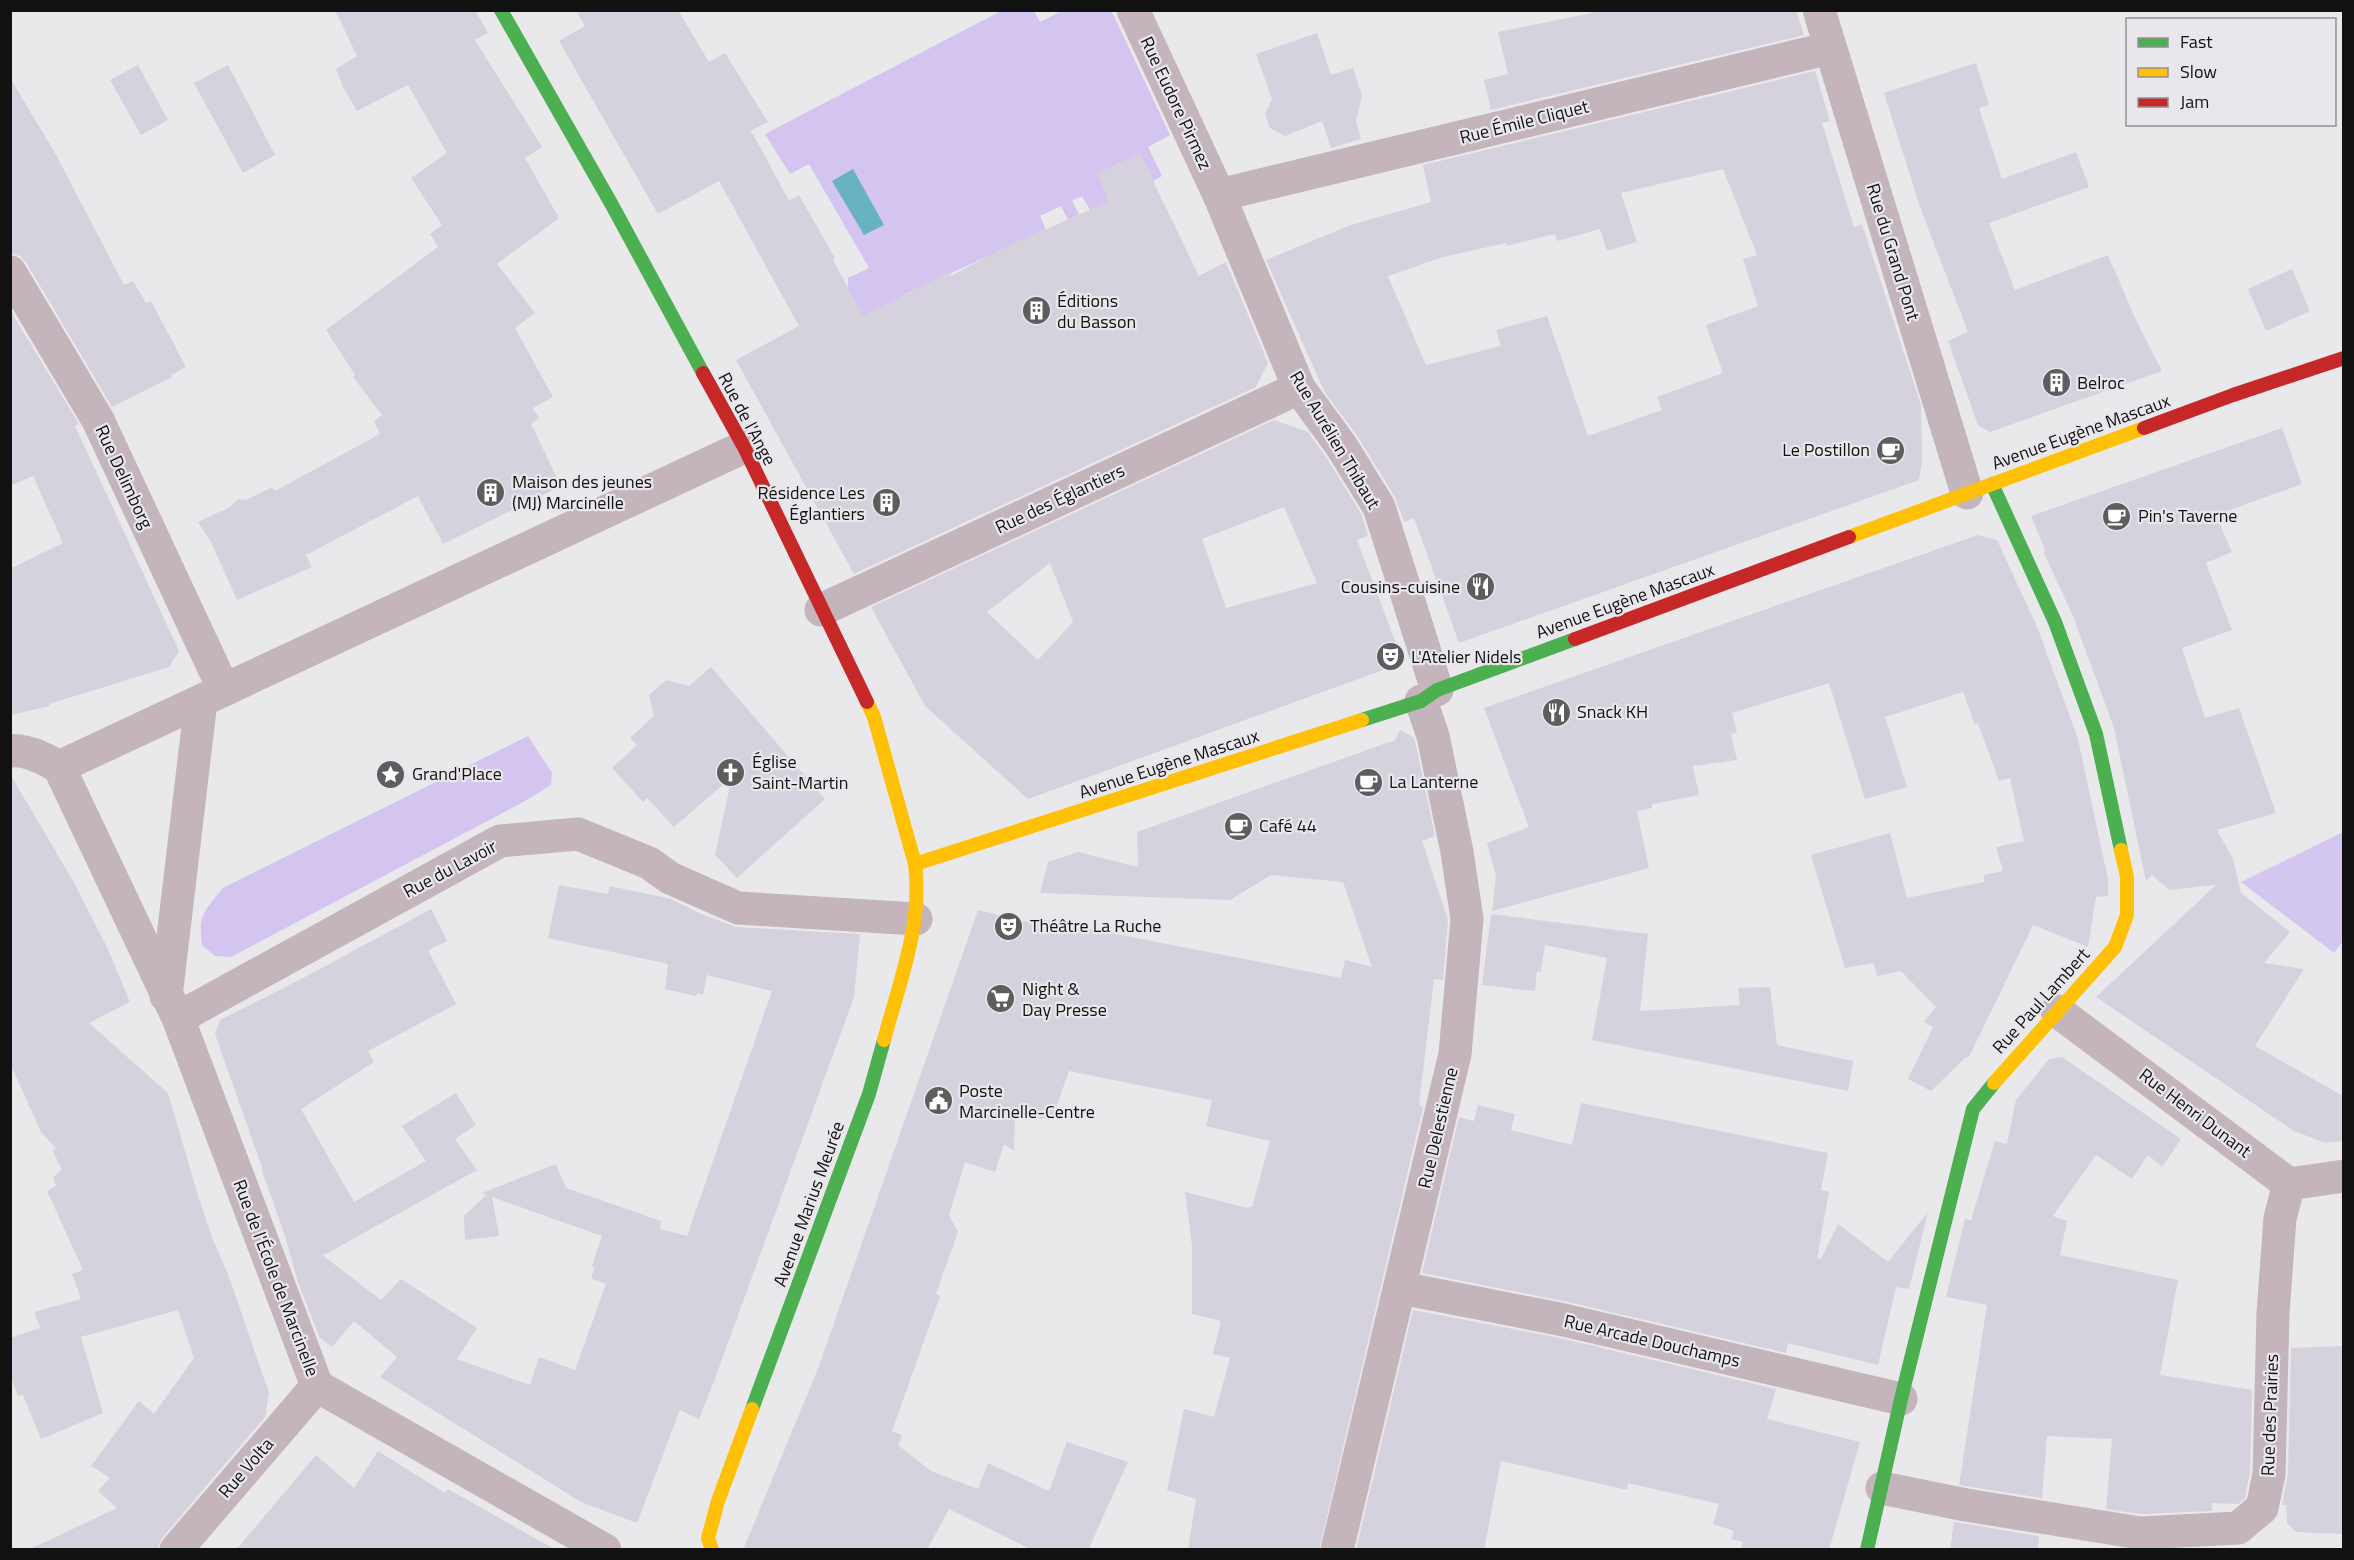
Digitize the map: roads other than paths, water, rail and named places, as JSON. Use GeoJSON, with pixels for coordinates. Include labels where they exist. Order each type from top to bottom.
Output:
{"type":"FeatureCollection","features":[{"type":"Feature","properties":{"kind":"main road","name":"Rue de l'Ange"},"geometry":{"type":"LineString","coordinates":[[501,10],[612,205],[744,447],[874,717],[915,864]]}},
{"type":"Feature","properties":{"kind":"main road","name":"Avenue Eugène Mascaux"},"geometry":{"type":"LineString","coordinates":[[915,864],[1429,696],[1980,488],[2233,395],[2343,358]]}},
{"type":"Feature","properties":{"kind":"main road","name":"Rue Paul Lambert"},"geometry":{"type":"LineString","coordinates":[[1867,1550],[1901,1399],[1973,1109],[2002,1072],[2115,947],[2127,915],[2127,877],[2096,734],[2055,622],[1980,488]]}},
{"type":"Feature","properties":{"kind":"main road","name":"Avenue Marius Meurée"},"geometry":{"type":"LineString","coordinates":[[712,1550],[708,1538],[718,1501],[869,1094],[916,919],[918,887],[915,864]]}},
{"type":"Feature","properties":{"kind":"street","name":"Rue Eudore Pirmez"},"geometry":{"type":"LineString","coordinates":[[1134,10],[1219,195]]}},
{"type":"Feature","properties":{"kind":"street","name":"Rue du Grand Pont"},"geometry":{"type":"LineString","coordinates":[[1819,10],[1980,488]]}},
{"type":"Feature","properties":{"kind":"street","name":"Rue Émile Cliquet"},"geometry":{"type":"LineString","coordinates":[[1219,195],[1830,48]]}},
{"type":"Feature","properties":{"kind":"street","name":"Rue Aurélien Thibaut"},"geometry":{"type":"LineString","coordinates":[[1219,195],[1299,388],[1342,447],[1379,507],[1429,696]]}},
{"type":"Feature","properties":{"kind":"street","name":"Rue Delimborg"},"geometry":{"type":"LineString","coordinates":[[10,272],[98,420],[212,695]]}},
{"type":"Feature","properties":{"kind":"street","name":"Rue des Églantiers"},"geometry":{"type":"LineString","coordinates":[[822,610],[1299,388]]}},
{"type":"Feature","properties":{"kind":"street"},"geometry":{"type":"LineString","coordinates":[[10,751],[17,750],[59,767],[744,447]]}},
{"type":"Feature","properties":{"kind":"street","name":"Rue de l'École de Marcinelle"},"geometry":{"type":"LineString","coordinates":[[172,1007],[212,695]]}},
{"type":"Feature","properties":{"kind":"street","name":"Rue Delestienne"},"geometry":{"type":"LineString","coordinates":[[1337,1550],[1455,1054],[1467,919],[1457,852],[1433,736],[1429,696]]}},
{"type":"Feature","properties":{"kind":"street","name":"Rue de l'École de Marcinelle"},"geometry":{"type":"LineString","coordinates":[[59,767],[172,1007],[317,1386],[605,1550]]}},
{"type":"Feature","properties":{"kind":"street","name":"Rue du Lavoir"},"geometry":{"type":"LineString","coordinates":[[172,1007],[500,841],[578,834],[648,863],[670,878],[738,908],[916,919]]}},
{"type":"Feature","properties":{"kind":"street","name":"Rue Henri Dunant"},"geometry":{"type":"LineString","coordinates":[[2057,1011],[2289,1184]]}},
{"type":"Feature","properties":{"kind":"street"},"geometry":{"type":"LineString","coordinates":[[2289,1184],[2343,1176]]}},
{"type":"Feature","properties":{"kind":"street","name":"Rue des Prairies"},"geometry":{"type":"LineString","coordinates":[[1882,1488],[1966,1505],[2140,1533],[2238,1528],[2262,1508],[2269,1474],[2273,1313],[2280,1218],[2289,1184]]}},
{"type":"Feature","properties":{"kind":"street","name":"Rue Arcade Douchamps"},"geometry":{"type":"LineString","coordinates":[[1401,1288],[1564,1320],[1901,1399]]}},
{"type":"Feature","properties":{"kind":"street","name":"Rue Volta"},"geometry":{"type":"LineString","coordinates":[[176,1550],[317,1386]]}},
{"type":"Feature","properties":{"kind":"water"},"geometry":{"type":"Polygon","coordinates":[[[853,169],[884,225],[864,235],[832,181],[853,169]]]}},
{"type":"Feature","properties":{"kind":"place","name":"Éditions du Basson"},"geometry":{"type":"Point","coordinates":[1036,311]}},
{"type":"Feature","properties":{"kind":"place","name":"Belroc"},"geometry":{"type":"Point","coordinates":[2056,383]}},
{"type":"Feature","properties":{"kind":"place","name":"Le Postillon"},"geometry":{"type":"Point","coordinates":[1891,450]}},
{"type":"Feature","properties":{"kind":"place","name":"Maison des jeunes (MJ) Marcinelle"},"geometry":{"type":"Point","coordinates":[491,492]}},
{"type":"Feature","properties":{"kind":"place","name":"Résidence Les Églantiers"},"geometry":{"type":"Point","coordinates":[886,503]}},
{"type":"Feature","properties":{"kind":"place","name":"Pin's Taverne"},"geometry":{"type":"Point","coordinates":[2117,516]}},
{"type":"Feature","properties":{"kind":"place","name":"Cousins-cuisine"},"geometry":{"type":"Point","coordinates":[1481,587]}},
{"type":"Feature","properties":{"kind":"place","name":"L'Atelier Nidels"},"geometry":{"type":"Point","coordinates":[1390,657]}},
{"type":"Feature","properties":{"kind":"place","name":"Snack KH"},"geometry":{"type":"Point","coordinates":[1556,712]}},
{"type":"Feature","properties":{"kind":"place","name":"Église Saint-Martin"},"geometry":{"type":"Point","coordinates":[731,772]}},
{"type":"Feature","properties":{"kind":"place","name":"Grand'Place"},"geometry":{"type":"Point","coordinates":[391,774]}},
{"type":"Feature","properties":{"kind":"place","name":"La Lanterne"},"geometry":{"type":"Point","coordinates":[1368,782]}},
{"type":"Feature","properties":{"kind":"place","name":"Café 44"},"geometry":{"type":"Point","coordinates":[1238,826]}},
{"type":"Feature","properties":{"kind":"place","name":"Théâtre La Ruche"},"geometry":{"type":"Point","coordinates":[1009,926]}},
{"type":"Feature","properties":{"kind":"place","name":"Night & Day Presse"},"geometry":{"type":"Point","coordinates":[1001,999]}},
{"type":"Feature","properties":{"kind":"place","name":"Poste Marcinelle-Centre"},"geometry":{"type":"Point","coordinates":[938,1101]}}]}
